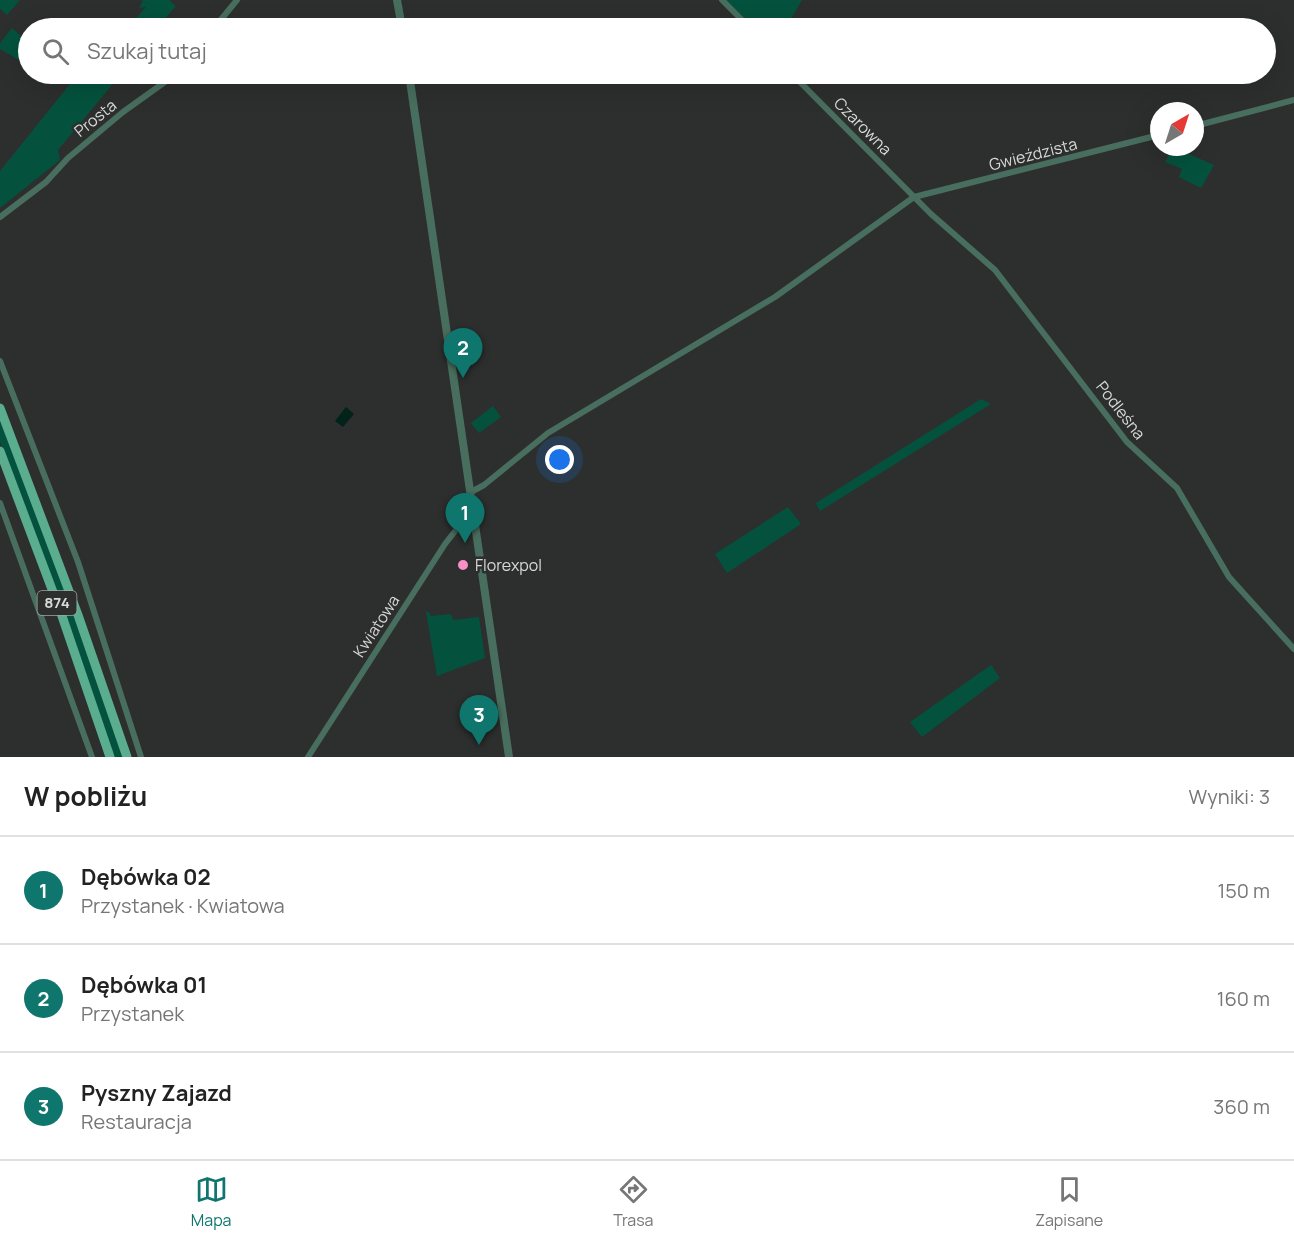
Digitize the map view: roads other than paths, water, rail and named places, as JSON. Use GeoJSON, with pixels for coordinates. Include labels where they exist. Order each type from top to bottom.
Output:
{"type":"FeatureCollection","features":[{"type":"Feature","properties":{"kind":"main road","name":"874"},"geometry":{"type":"LineString","coordinates":[[0,408],[81,624],[127,757]]}},
{"type":"Feature","properties":{"kind":"main road","name":"874"},"geometry":{"type":"LineString","coordinates":[[0,451],[62,616],[110,757]]}},
{"type":"Feature","properties":{"kind":"street"},"geometry":{"type":"LineString","coordinates":[[222,18],[237,0]]}},
{"type":"Feature","properties":{"kind":"street"},"geometry":{"type":"LineString","coordinates":[[397,0],[400,18]]}},
{"type":"Feature","properties":{"kind":"street"},"geometry":{"type":"LineString","coordinates":[[722,0],[740,18]]}},
{"type":"Feature","properties":{"kind":"street","name":"Prosta"},"geometry":{"type":"LineString","coordinates":[[0,218],[43,185],[76,151],[163,84]]}},
{"type":"Feature","properties":{"kind":"street"},"geometry":{"type":"LineString","coordinates":[[410,84],[509,757]]}},
{"type":"Feature","properties":{"kind":"street","name":"Czarowna"},"geometry":{"type":"LineString","coordinates":[[802,84],[914,197]]}},
{"type":"Feature","properties":{"kind":"street"},"geometry":{"type":"LineString","coordinates":[[1204,124],[1294,100]]}},
{"type":"Feature","properties":{"kind":"street","name":"Gwieździsta"},"geometry":{"type":"LineString","coordinates":[[914,197],[1150,137]]}},
{"type":"Feature","properties":{"kind":"street"},"geometry":{"type":"LineString","coordinates":[[471,492],[484,485],[548,433],[776,297],[914,197]]}},
{"type":"Feature","properties":{"kind":"street","name":"Podleśna"},"geometry":{"type":"LineString","coordinates":[[914,197],[994,270],[1127,442],[1177,488],[1228,577],[1294,649]]}},
{"type":"Feature","properties":{"kind":"street"},"geometry":{"type":"LineString","coordinates":[[0,361],[78,562],[141,757]]}},
{"type":"Feature","properties":{"kind":"street"},"geometry":{"type":"LineString","coordinates":[[0,504],[92,757]]}},
{"type":"Feature","properties":{"kind":"street","name":"Kwiatowa"},"geometry":{"type":"LineString","coordinates":[[308,757],[445,543],[463,521],[474,518]]}},
{"type":"Feature","properties":{"kind":"place","name":"Dębówka 01"},"geometry":{"type":"Point","coordinates":[463,378]}},
{"type":"Feature","properties":{"kind":"place","name":"Dębówka 02"},"geometry":{"type":"Point","coordinates":[465,543]}},
{"type":"Feature","properties":{"kind":"place","name":"Florexpol"},"geometry":{"type":"Point","coordinates":[463,565]}},
{"type":"Feature","properties":{"kind":"place","name":"Pyszny Zajazd"},"geometry":{"type":"Point","coordinates":[479,745]}}]}
